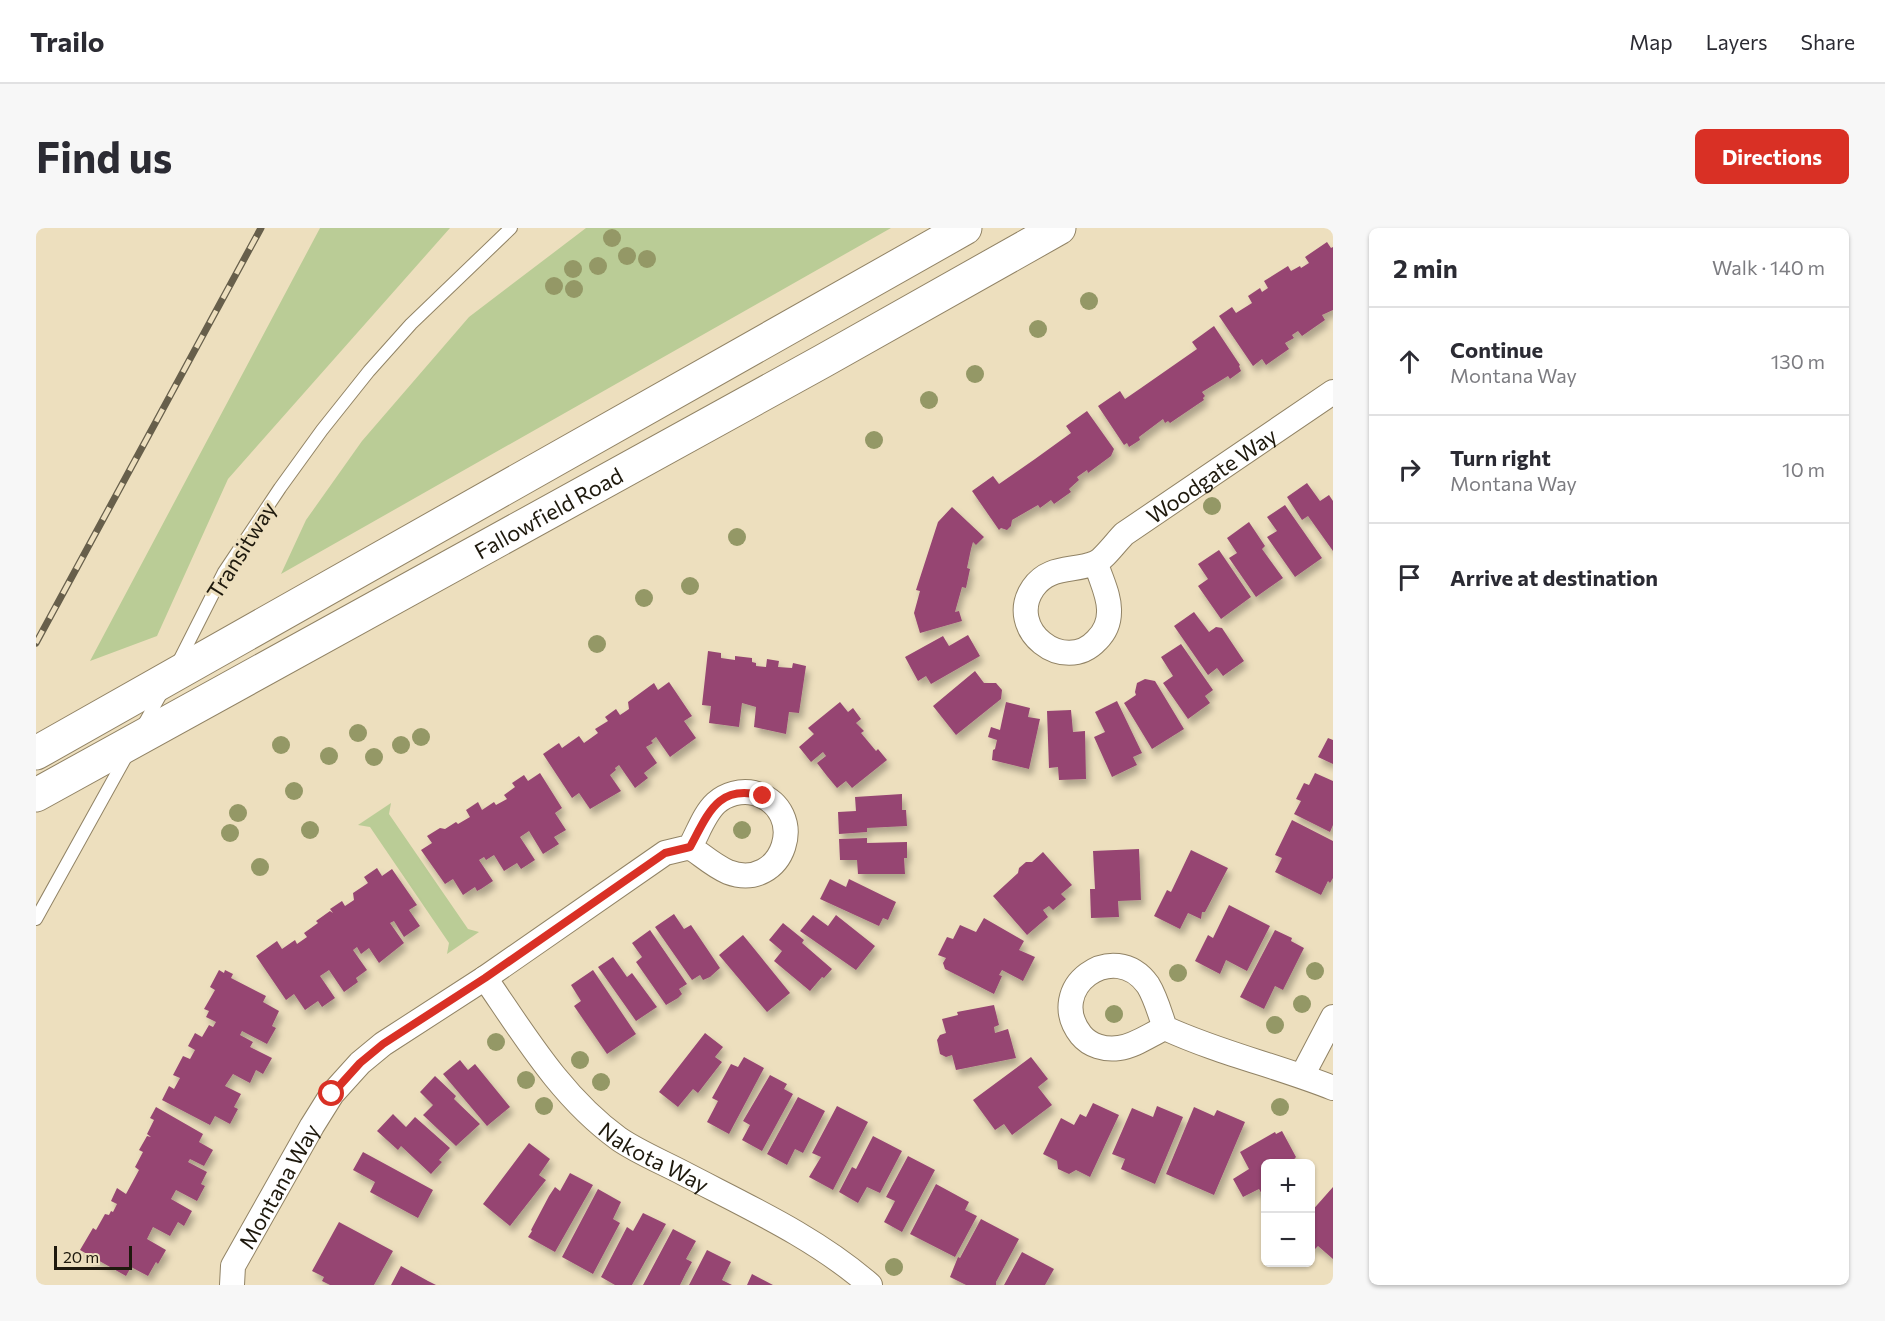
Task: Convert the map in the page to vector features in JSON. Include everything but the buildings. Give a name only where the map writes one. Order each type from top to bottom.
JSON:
[{"type":"main road","name":"Fallowfield Road","points":[[36,753],[965,228]]},
{"type":"main road","name":"Fallowfield Road","points":[[36,795],[813,367],[1059,228]]},
{"type":"street","name":"Woodgate Way","points":[[1096,563],[1124,534],[1333,392]]},
{"type":"street","name":"Montana Way","points":[[232,1285],[232,1266],[312,1126],[332,1094],[360,1063],[383,1044],[485,978],[665,853],[690,847]]},
{"type":"street","name":"Nakota Way","points":[[485,978],[551,1073],[585,1112],[621,1140],[811,1240],[870,1285]]},
{"type":"street","points":[[1302,1076],[1333,1017]]},
{"type":"street","points":[[1165,1028],[1197,1043],[1333,1088]]},
{"type":"lane","name":"Transitway","points":[[36,919],[170,679],[224,572],[280,488],[369,371],[411,324],[511,228]]},
{"type":"green space","points":[[320,228],[450,228],[228,479],[157,636],[90,661]]},
{"type":"green space","points":[[586,228],[891,228],[281,574],[306,520],[362,441],[469,317]]},
{"type":"green space","points":[[391,803],[389,814],[468,929],[479,932],[447,954],[449,943],[370,827],[358,825]]},
{"type":"railway","points":[[36,643],[261,228]]},
{"type":"route","points":[[332,1094],[360,1063],[383,1044],[485,978],[665,853],[690,847],[714,805],[724,797],[750,792],[763,796]]}]
